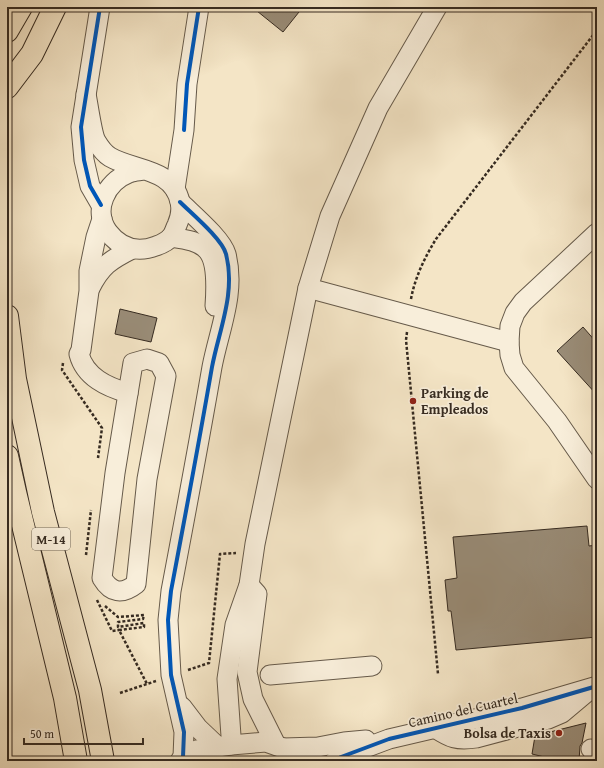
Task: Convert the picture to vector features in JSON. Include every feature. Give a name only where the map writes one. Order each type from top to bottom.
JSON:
[{"type":"highway","points":[[7,31],[21,7]]},
{"type":"highway","points":[[7,87],[32,54],[55,7]]},
{"type":"highway","name":"M-14","points":[[7,316],[15,379],[43,512],[90,690],[103,761]]},
{"type":"highway","name":"M-14","points":[[7,456],[16,500],[65,698],[76,761]]},
{"type":"street","points":[[100,7],[81,127],[84,160],[90,186],[102,212],[107,231],[116,242],[132,249],[146,250],[163,244],[171,237],[181,216],[178,196],[187,84],[199,7]]},
{"type":"street","points":[[284,751],[253,699],[247,672],[253,590],[254,544],[308,288],[330,216],[378,108],[437,7]]},
{"type":"street","points":[[86,94],[95,140],[109,157],[149,171],[166,179],[178,196],[218,239],[226,252],[230,282],[227,308],[216,350],[171,591],[168,620],[171,675],[184,732],[181,759]]},
{"type":"street","points":[[128,393],[103,383],[89,373],[79,354],[82,350],[89,291],[89,271],[105,192],[114,181],[130,172],[149,171],[166,162],[184,130]]},
{"type":"street","points":[[596,476],[557,421],[514,368],[510,356],[509,342],[510,326],[515,313],[523,302],[597,232]]},
{"type":"street","points":[[171,237],[188,239],[199,245],[208,251],[214,264],[217,284],[214,316],[216,350]]},
{"type":"street","points":[[89,291],[96,277],[106,264],[132,249]]},
{"type":"street","points":[[308,288],[509,342]]},
{"type":"street","points":[[147,359],[159,363],[166,376],[147,479],[136,584],[129,590],[118,592],[107,587],[102,578],[114,473],[128,393],[133,363],[147,359]]},
{"type":"street","points":[[557,421],[597,457]]},
{"type":"street","points":[[178,702],[198,728],[224,746],[230,713],[227,678],[235,625],[242,606],[253,590]]},
{"type":"street","points":[[270,675],[372,666]]},
{"type":"street","name":"Camino del Cuartel","points":[[181,759],[197,750],[224,746],[266,742],[284,751],[344,742],[389,738],[522,708],[594,687]]},
{"type":"street","name":"Camino del Cuartel","points":[[336,761],[341,757],[389,738]]},
{"type":"path","points":[[182,672],[209,663],[220,554],[240,553],[254,544]]},
{"type":"path","points":[[96,598],[112,632],[119,630]]},
{"type":"path","points":[[120,693],[162,679]]},
{"type":"building","points":[[252,7],[303,7],[283,32]]},
{"type":"building","points":[[120,309],[157,318],[151,342],[115,334]]},
{"type":"building","points":[[583,327],[597,343],[597,395],[557,351]]},
{"type":"building","points":[[587,526],[589,546],[597,545],[597,637],[456,650],[451,611],[448,611],[445,580],[457,578],[453,537]]},
{"type":"building","points":[[586,723],[580,746],[579,761],[561,761],[532,754],[535,736],[545,739],[546,733]]},
{"type":"cycle path","points":[[100,7],[81,127],[84,160],[90,186],[101,205]]},
{"type":"cycle path","points":[[184,130],[187,84],[199,7]]},
{"type":"cycle path","points":[[180,202],[219,241],[226,254],[229,269],[228,297],[212,367],[171,591],[168,620],[171,675],[184,732],[183,757]]},
{"type":"cycle path","points":[[335,761],[341,757],[389,739],[522,708],[597,686]]},
{"type":"place","name":"Parking de Empleados","points":[[413,401]]},
{"type":"place","name":"Bolsa de Taxis","points":[[559,733]]}]
